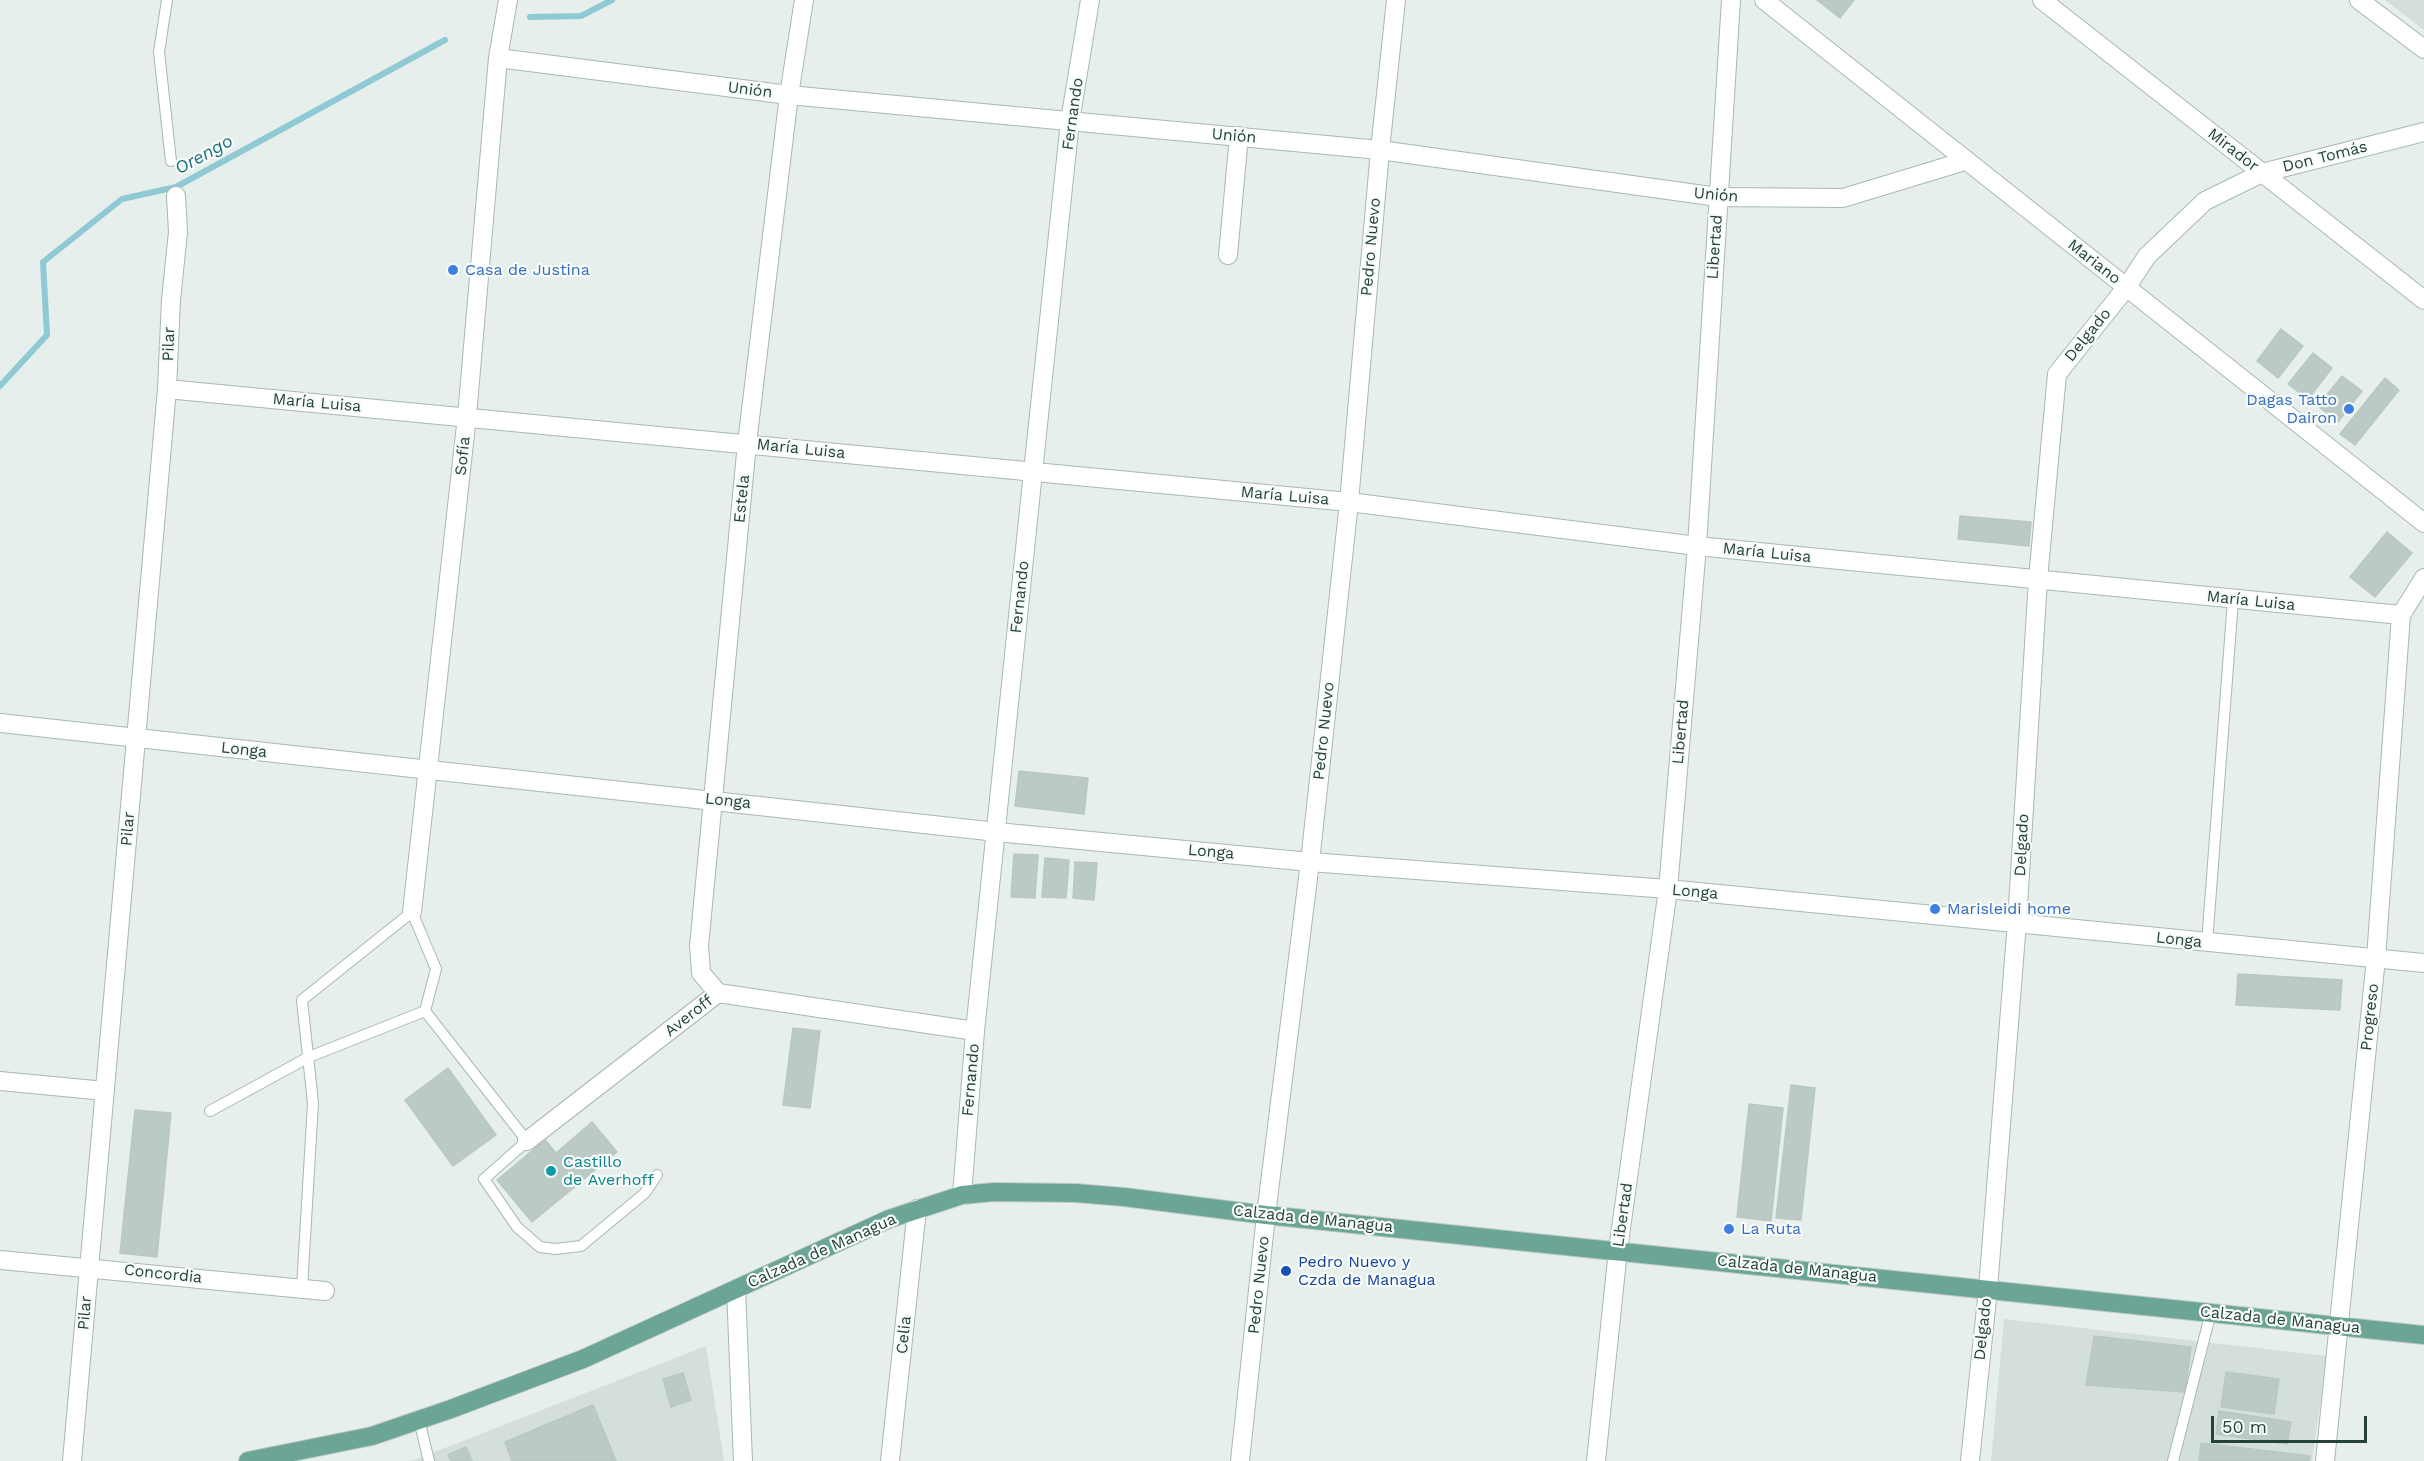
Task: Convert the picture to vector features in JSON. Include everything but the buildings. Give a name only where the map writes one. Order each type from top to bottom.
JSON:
[{"type":"main road","name":"Calzada de Managua","points":[[248,1461],[289,1457],[372,1436],[419,1420],[583,1359],[917,1209],[962,1195],[994,1192],[1076,1193],[1266,1215],[2424,1335]]},
{"type":"street","name":"Sofía","points":[[411,912],[429,770],[467,416],[498,58],[508,0]]},
{"type":"street","name":"Estela","points":[[718,993],[701,973],[699,946],[747,443],[789,95],[804,0]]},
{"type":"street","name":"Fernando","points":[[962,1195],[975,1031],[1070,121],[1090,0]]},
{"type":"street","name":"Pedro Nuevo","points":[[1240,1461],[1266,1215],[1310,862],[1348,502],[1396,0]]},
{"type":"street","name":"Libertad","points":[[1596,1461],[1618,1250],[1668,889],[1697,546],[1731,0]]},
{"type":"street","name":"Mariano","points":[[1764,0],[2424,523]]},
{"type":"street","name":"Mirador","points":[[2042,0],[2424,300]]},
{"type":"street","points":[[2360,0],[2424,49]]},
{"type":"street","name":"Unión","points":[[498,58],[789,95],[1380,150],[1718,196],[1844,198],[1965,161]]},
{"type":"street","name":"Don Tomás","points":[[2126,288],[2147,256],[2205,201],[2262,173],[2424,132]]},
{"type":"street","points":[[1228,255],[1239,136]]},
{"type":"street","name":"Pilar","points":[[72,1461],[167,389],[171,300],[178,232],[176,196]]},
{"type":"street","name":"Delgado","points":[[1970,1461],[1988,1289],[2017,922],[2038,579],[2057,374],[2126,288]]},
{"type":"street","name":"María Luisa","points":[[167,389],[1348,502],[1697,546],[2401,615]]},
{"type":"street","name":"Progreso","points":[[2325,1461],[2376,958],[2401,615],[2424,578]]},
{"type":"street","name":"Longa","points":[[0,723],[997,832],[1310,862],[1668,889],[2424,963]]},
{"type":"street","name":"Averoff","points":[[527,1141],[718,993],[975,1031]]},
{"type":"street","points":[[0,1082],[105,1091]]},
{"type":"street","name":"Celia","points":[[890,1461],[917,1209]]},
{"type":"street","name":"Concordia","points":[[0,1260],[325,1291]]},
{"type":"street","points":[[736,1289],[743,1461]]},
{"type":"lane","points":[[167,0],[159,52],[171,162]]},
{"type":"lane","points":[[2207,943],[2233,600]]},
{"type":"lane","points":[[302,1288],[313,1103],[302,1000],[411,912],[436,969],[425,1011]]},
{"type":"lane","points":[[210,1111],[309,1057],[425,1011]]},
{"type":"lane","points":[[425,1011],[527,1141]]},
{"type":"lane","name":"Averoff","points":[[527,1141],[484,1179],[517,1227],[540,1247],[555,1249],[581,1246],[645,1193],[657,1175]]},
{"type":"lane","points":[[2173,1461],[2211,1312]]},
{"type":"lane","points":[[419,1420],[429,1461]]},
{"type":"shaded area","points":[[2385,0],[2424,0],[2424,30]]},
{"type":"shaded area","points":[[2004,1319],[2327,1356],[2312,1461],[1991,1461]]},
{"type":"shaded area","points":[[706,1346],[724,1461],[409,1461],[414,1460]]},
{"type":"waterway","name":"Orengo","points":[[530,17],[581,16],[612,0]]},
{"type":"waterway","name":"Orengo","points":[[0,386],[47,335],[43,262],[122,199],[176,187],[445,40]]},
{"type":"place","name":"Casa de Justina","points":[[453,270]]},
{"type":"place","name":"Dagas Tatto Dairon","points":[[2349,409]]},
{"type":"place","name":"Marisleidi home","points":[[1935,909]]},
{"type":"place","name":"Castillo de Averhoff","points":[[551,1171]]},
{"type":"place","name":"La Ruta","points":[[1729,1229]]},
{"type":"place","name":"Pedro Nuevo y Czda de Managua","points":[[1286,1271]]}]
